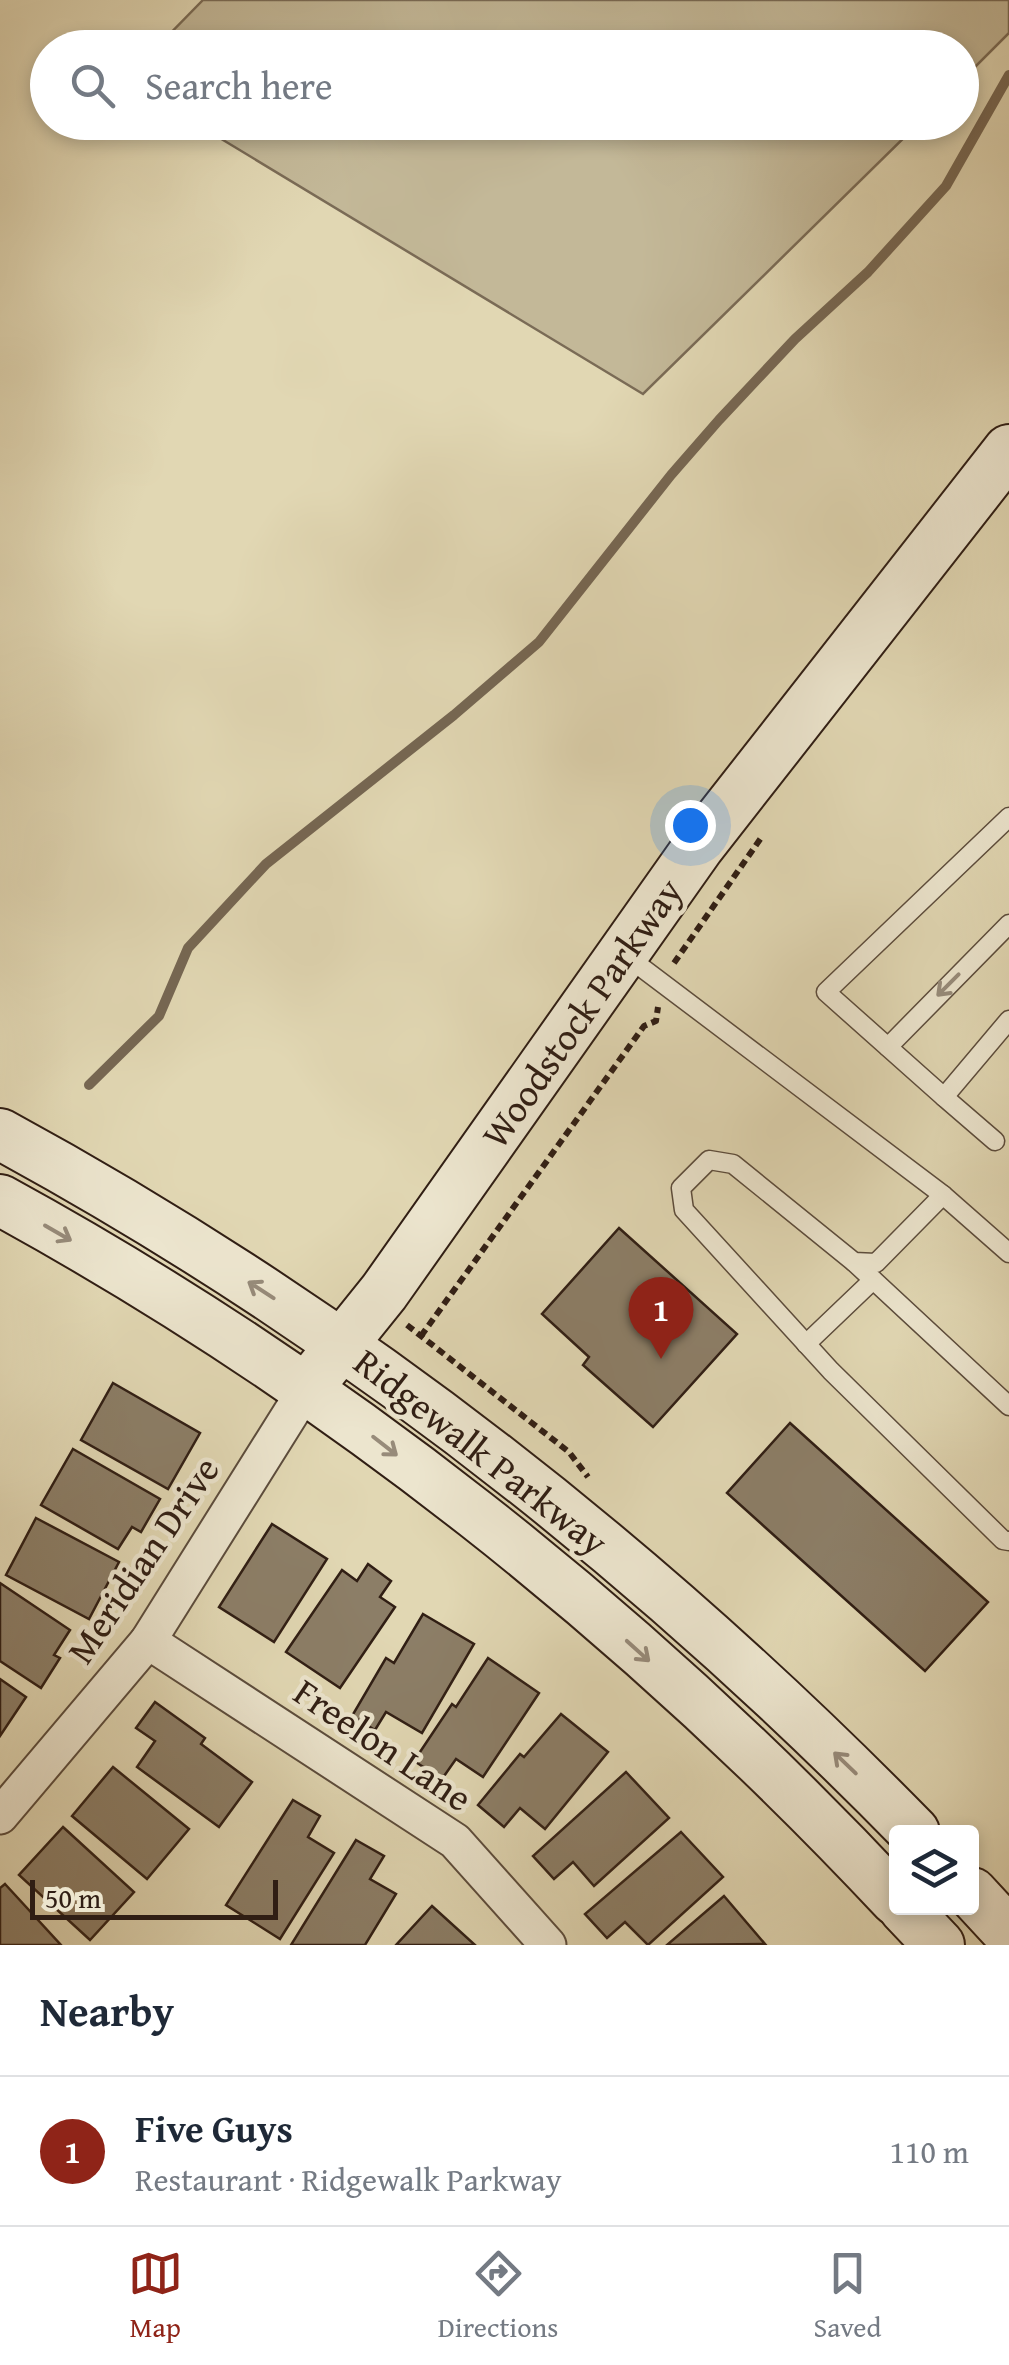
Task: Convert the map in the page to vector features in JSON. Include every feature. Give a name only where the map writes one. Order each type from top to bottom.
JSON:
[{"type":"main road","name":"Woodstock Parkway","points":[[306,1389],[384,1292],[700,846],[1009,450]]},
{"type":"main road","name":"Ridgewalk Parkway","points":[[0,1134],[182,1240],[342,1345],[528,1483],[613,1552],[790,1711],[907,1825]]},
{"type":"main road","name":"Ridgewalk Parkway","points":[[0,1200],[306,1389],[487,1524],[606,1622],[713,1719],[889,1893]]},
{"type":"main road","points":[[979,1901],[1009,1933]]},
{"type":"main road","points":[[911,1915],[939,1945]]},
{"type":"street","name":"Meridian Drive","points":[[0,1816],[148,1641],[306,1389]]},
{"type":"street","name":"Freelon Lane","points":[[148,1641],[455,1841],[548,1945]]},
{"type":"lane","points":[[995,1141],[826,992],[1009,817]]},
{"type":"lane","points":[[888,1047],[1009,924]]},
{"type":"lane","points":[[625,955],[944,1195],[1009,1252]]},
{"type":"lane","points":[[944,1097],[1009,1020]]},
{"type":"lane","points":[[1009,1406],[854,1262],[733,1164],[708,1160],[680,1188],[684,1210],[806,1344],[1003,1540],[1009,1541]]},
{"type":"lane","points":[[854,1262],[876,1264],[944,1195]]},
{"type":"lane","points":[[806,1344],[872,1280]]},
{"type":"path","points":[[421,1336],[614,1066],[644,1026],[656,1021],[677,954],[769,828]]},
{"type":"shaded area","points":[[203,0],[1009,0],[1009,33],[979,63],[979,30],[174,30]]},
{"type":"shaded area","points":[[223,140],[902,140],[643,394]]},
{"type":"building","points":[[619,1228],[737,1334],[653,1427],[583,1365],[589,1357],[542,1314]]},
{"type":"building","points":[[113,1383],[200,1433],[168,1489],[81,1440]]},
{"type":"building","points":[[790,1423],[988,1602],[925,1671],[727,1493]]},
{"type":"building","points":[[73,1449],[160,1499],[141,1532],[132,1527],[118,1549],[41,1505]]},
{"type":"building","points":[[36,1518],[119,1562],[89,1619],[6,1575]]},
{"type":"building","points":[[272,1524],[327,1559],[274,1642],[219,1607]]},
{"type":"building","points":[[368,1564],[391,1581],[380,1597],[395,1607],[340,1688],[286,1652],[342,1570],[357,1581]]},
{"type":"building","points":[[0,1583],[70,1630],[54,1655],[60,1658],[41,1688],[0,1661]]},
{"type":"building","points":[[423,1614],[474,1644],[422,1733],[386,1712],[375,1730],[352,1716],[386,1658],[394,1663]]},
{"type":"building","points":[[488,1658],[539,1693],[483,1777],[456,1759],[442,1779],[414,1761]]},
{"type":"building","points":[[0,1679],[26,1697],[0,1736]]},
{"type":"building","points":[[155,1702],[205,1738],[201,1744],[252,1782],[219,1827],[137,1767],[155,1741],[136,1728]]},
{"type":"building","points":[[561,1714],[608,1752],[545,1829],[520,1808],[504,1827],[478,1805],[520,1754],[524,1757]]},
{"type":"building","points":[[113,1767],[189,1829],[147,1879],[72,1816]]},
{"type":"building","points":[[626,1772],[669,1818],[594,1886],[573,1862],[554,1879],[533,1856]]},
{"type":"building","points":[[293,1800],[320,1816],[308,1837],[334,1853],[280,1939],[226,1905]]},
{"type":"building","points":[[63,1827],[134,1892],[90,1940],[19,1875]]},
{"type":"building","points":[[681,1832],[723,1877],[648,1945],[625,1922],[607,1938],[585,1914]]},
{"type":"building","points":[[356,1840],[384,1856],[370,1879],[396,1894],[365,1945],[291,1945]]},
{"type":"building","points":[[5,1884],[61,1945],[0,1945],[0,1888]]},
{"type":"building","points":[[724,1896],[765,1944],[667,1945]]},
{"type":"building","points":[[432,1906],[475,1945],[396,1945]]},
{"type":"waterway","points":[[979,128],[1009,75]]},
{"type":"waterway","points":[[89,1085],[159,1016],[188,948],[266,864],[454,715],[539,642],[719,420],[795,339],[868,272],[946,186],[972,140]]},
{"type":"place","name":"Five Guys","points":[[661,1359]]}]
